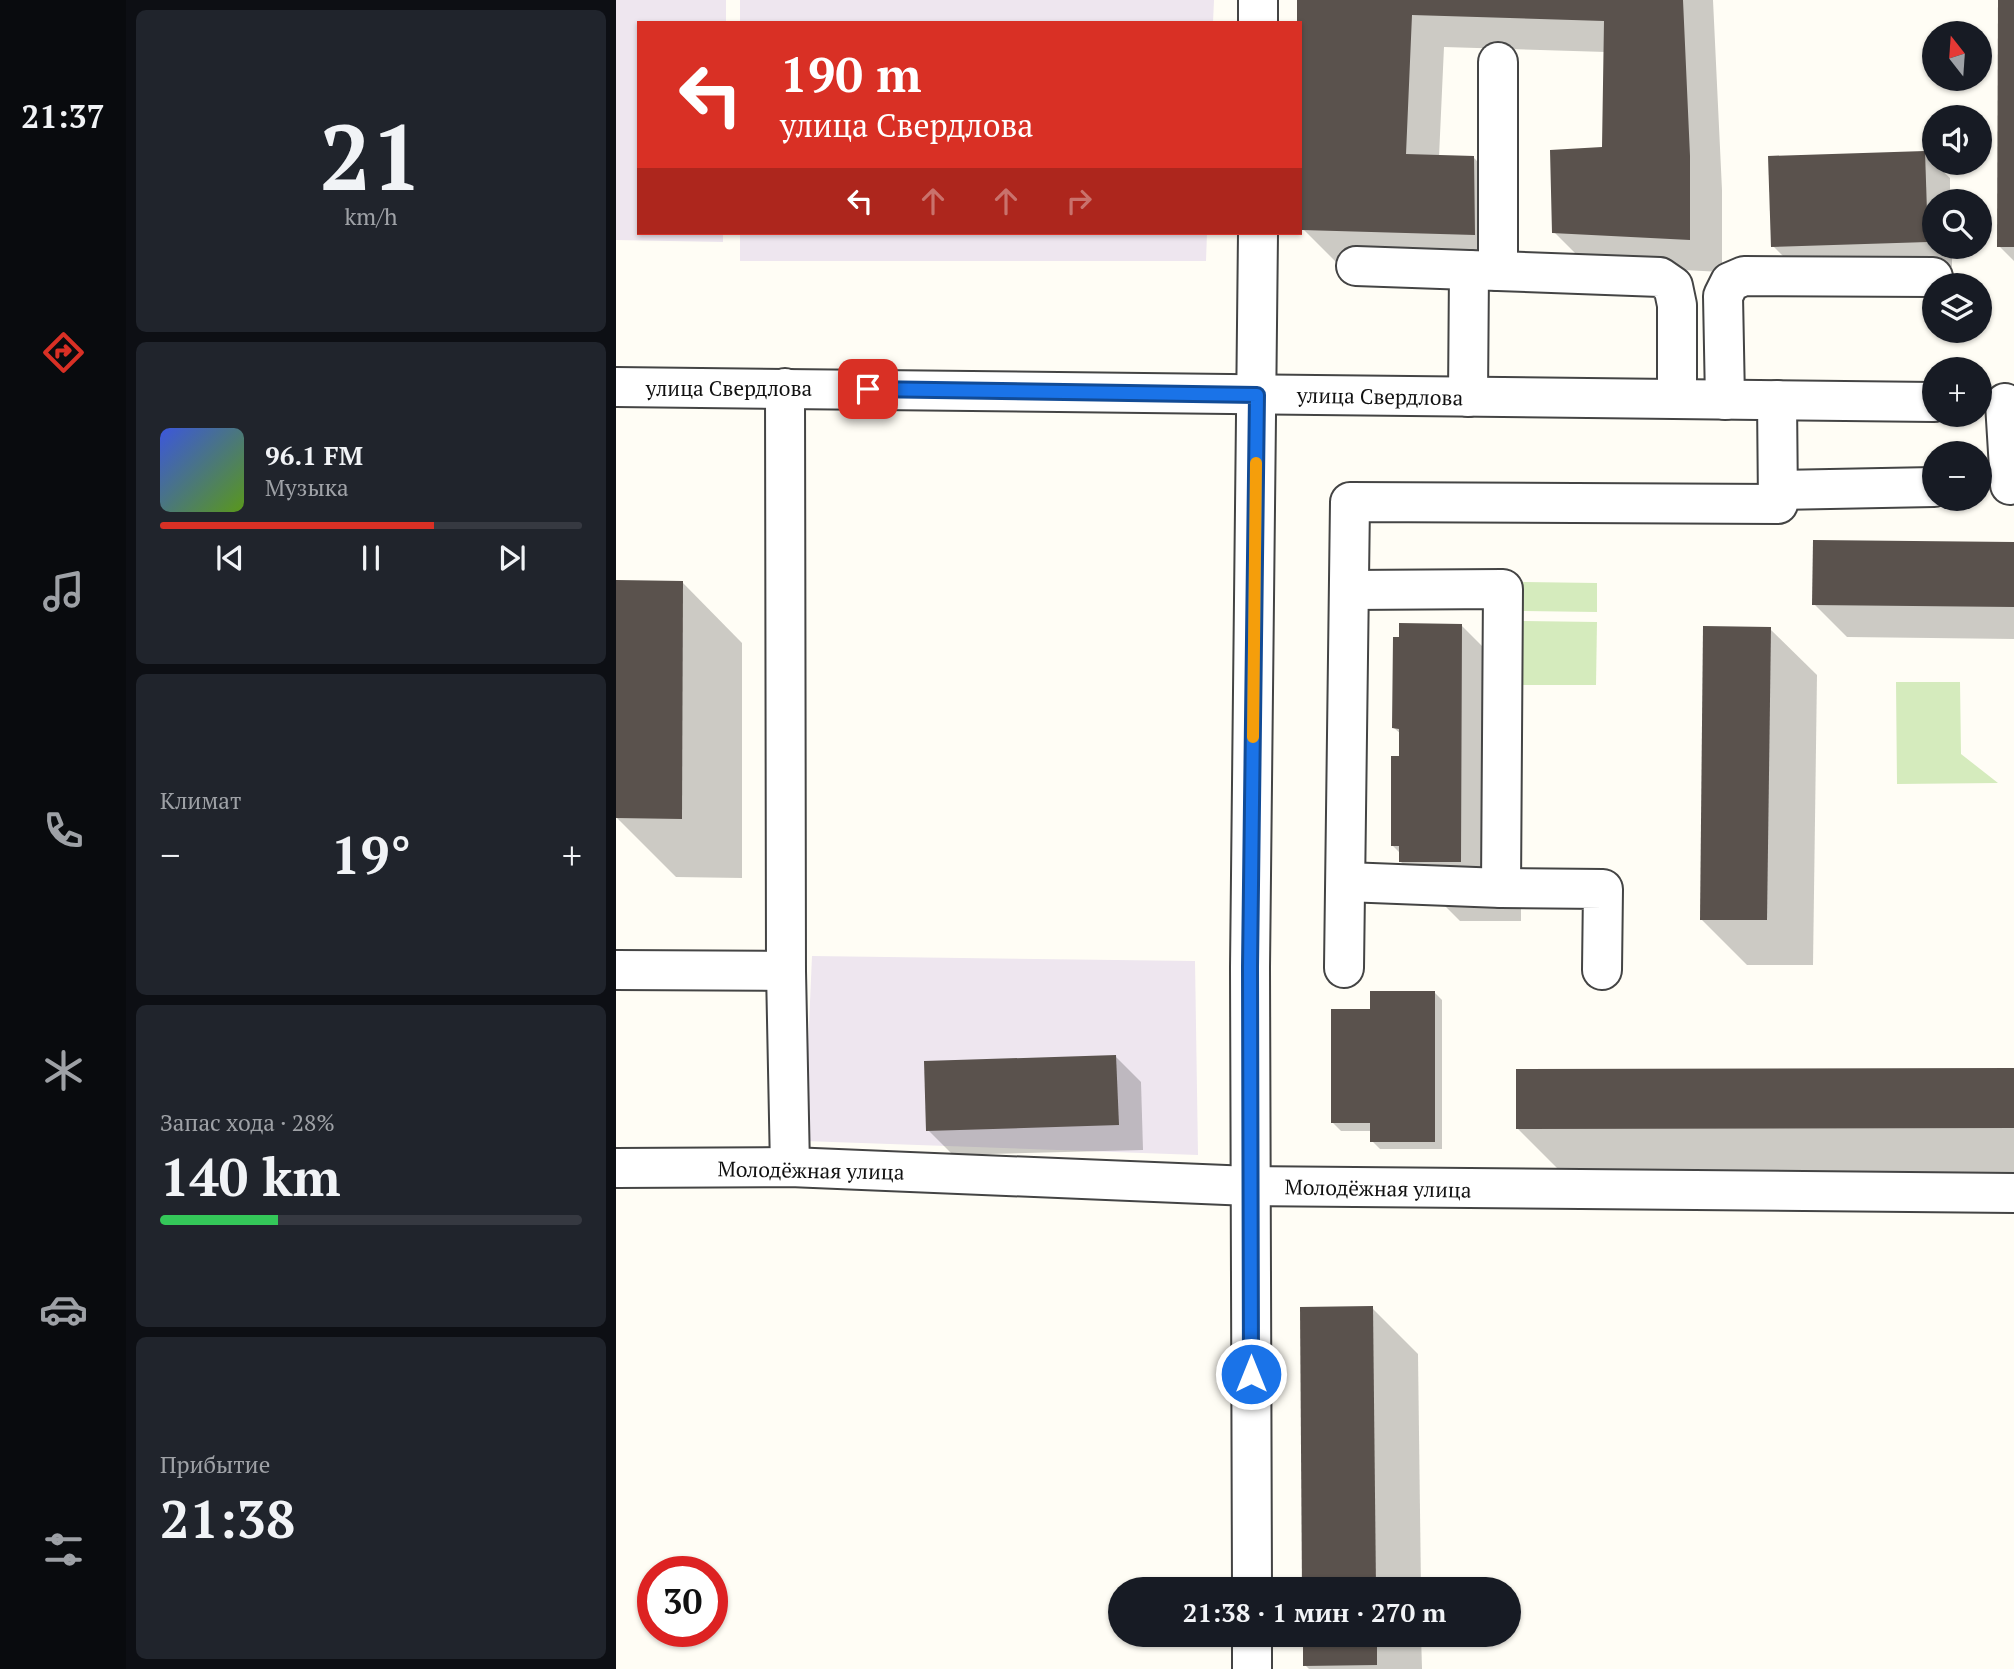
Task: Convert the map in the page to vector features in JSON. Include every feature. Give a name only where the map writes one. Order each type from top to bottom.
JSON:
[{"type":"street","points":[[1258,0],[1258,21]]},
{"type":"street","points":[[1468,397],[1483,270],[1497,62]]},
{"type":"street","points":[[1252,1577],[1250,967],[1258,235]]},
{"type":"street","points":[[1356,266],[1660,277],[1673,286],[1677,305],[1677,399]]},
{"type":"street","points":[[1725,400],[1724,296],[1730,282],[1744,276],[1922,277]]},
{"type":"street","name":"улица Свердлова","points":[[616,387],[1922,402]]},
{"type":"street","points":[[785,388],[786,971],[790,1167]]},
{"type":"street","points":[[1344,968],[1350,502],[1778,503],[1777,400]]},
{"type":"street","points":[[2000,403],[2001,485]]},
{"type":"street","points":[[1778,490],[1922,487]]},
{"type":"street","points":[[1349,590],[1503,589],[1501,888]]},
{"type":"street","points":[[1346,882],[1603,890],[1602,970]]},
{"type":"street","points":[[616,970],[786,971]]},
{"type":"street","name":"Молодёжная улица","points":[[616,1168],[790,1167],[1250,1186],[2014,1193]]},
{"type":"street","points":[[1252,1647],[1252,1669]]},
{"type":"shaded area","points":[[616,0],[726,0],[726,21],[637,21],[637,235],[723,235],[723,242],[616,240]]},
{"type":"shaded area","points":[[740,0],[1214,0],[1213,21],[740,21]]},
{"type":"shaded area","points":[[740,235],[1207,235],[1206,261],[740,261]]},
{"type":"shaded area","points":[[812,956],[1195,961],[1198,1155],[804,1141]]},
{"type":"green space","points":[[1523,582],[1597,583],[1597,612],[1523,611]]},
{"type":"green space","points":[[1523,621],[1597,622],[1596,685],[1522,685]]},
{"type":"green space","points":[[1896,682],[1960,682],[1961,754],[1998,783],[1897,784]]},
{"type":"building","points":[[1297,0],[1683,0],[1690,156],[1690,240],[1552,233],[1550,150],[1602,147],[1604,21],[1412,15],[1406,154],[1474,156],[1475,235],[1302,230],[1302,21],[1297,21]]},
{"type":"building","points":[[1998,0],[2014,0],[2014,247],[1997,247]]},
{"type":"building","points":[[1922,151],[1922,175],[1926,175],[1926,189],[1922,189],[1922,242],[1771,247],[1768,156]]},
{"type":"building","points":[[1813,540],[2014,542],[2014,607],[1812,605]]},
{"type":"building","points":[[616,580],[683,581],[682,819],[616,818]]},
{"type":"building","points":[[1399,623],[1462,624],[1461,862],[1399,862],[1399,846],[1391,846],[1391,756],[1399,756],[1399,729],[1392,728],[1393,637],[1399,637]]},
{"type":"building","points":[[1703,626],[1771,627],[1767,920],[1700,920]]},
{"type":"building","points":[[1370,991],[1435,991],[1435,1142],[1370,1142],[1370,1123],[1331,1123],[1331,1009],[1370,1009]]},
{"type":"building","points":[[1116,1055],[1119,1125],[926,1131],[924,1061]]},
{"type":"building","points":[[2014,1068],[2014,1128],[1516,1129],[1516,1069]]},
{"type":"building","points":[[1373,1306],[1376,1577],[1302,1577],[1300,1307]]},
{"type":"building","points":[[1303,1647],[1377,1647],[1377,1665],[1303,1666]]},
{"type":"slow traffic","points":[[1253,737],[1256,463]]},
{"type":"route","points":[[868,389],[1257,395],[1250,967],[1251,1374]]}]
